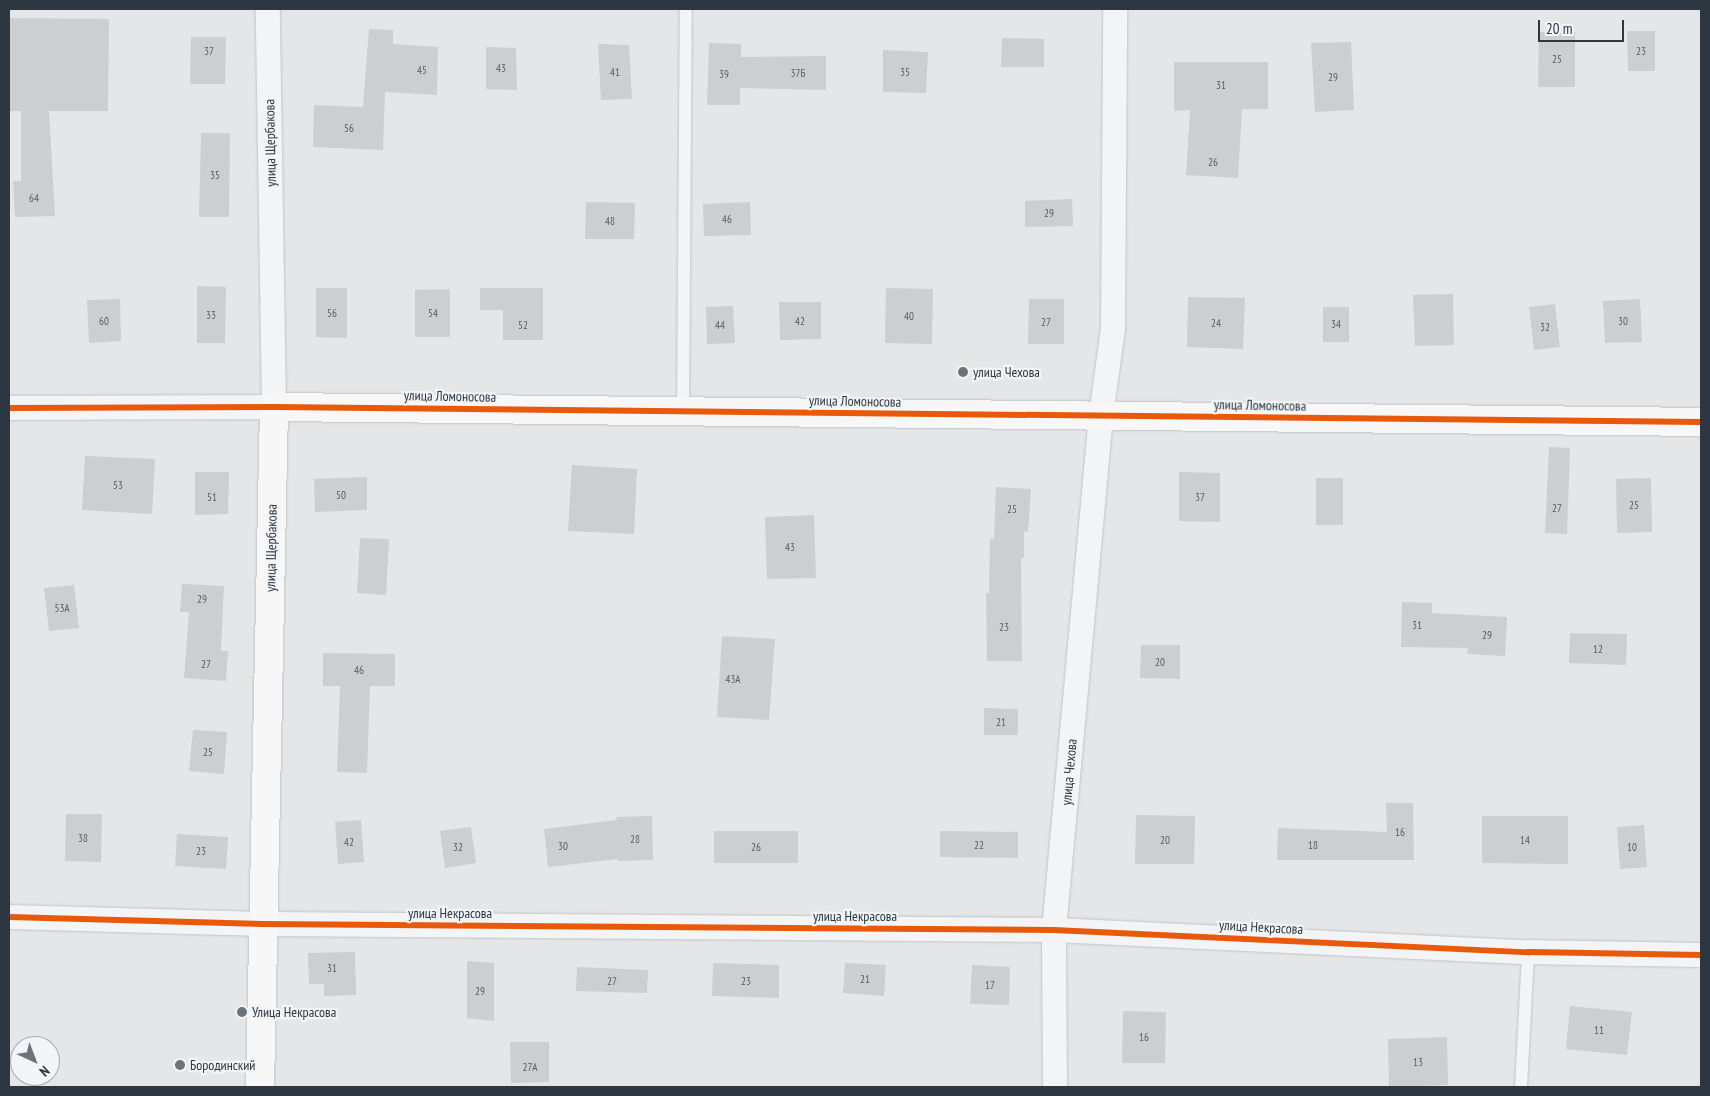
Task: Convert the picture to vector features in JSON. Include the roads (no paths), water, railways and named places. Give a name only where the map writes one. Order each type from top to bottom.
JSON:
[{"type":"street","name":"улица Щербакова","points":[[260,1087],[274,407],[268,9]]},
{"type":"street","name":"улица Чехова","points":[[1054,1087],[1054,930],[1101,416],[1113,328],[1115,9]]},
{"type":"street","name":"улица Ломоносова","points":[[9,408],[274,407],[1701,422]]},
{"type":"street","name":"улица Некрасова","points":[[9,917],[263,924],[1054,930],[1528,952],[1701,955]]},
{"type":"lane","points":[[683,411],[686,9]]},
{"type":"lane","points":[[1520,1087],[1528,952]]},
{"type":"place","name":"улица Чехова","points":[[963,372]]},
{"type":"place","name":"Улица Некрасова","points":[[242,1012]]},
{"type":"place","name":"Бородинский","points":[[180,1065]]}]
